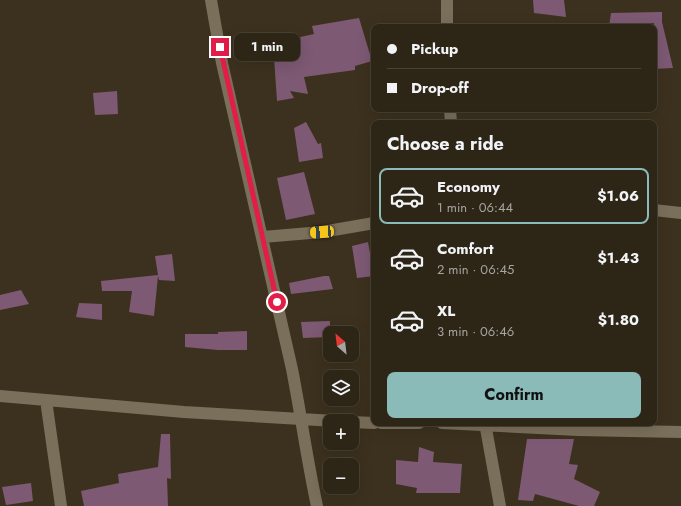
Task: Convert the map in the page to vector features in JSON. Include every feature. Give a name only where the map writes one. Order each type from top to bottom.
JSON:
[{"type":"street","points":[[211,0],[222,63],[263,237],[302,420],[307,460],[317,506]]},
{"type":"street","points":[[447,0],[447,24]]},
{"type":"street","points":[[657,210],[681,213]]},
{"type":"street","points":[[263,237],[322,232],[371,224]]},
{"type":"street","points":[[0,396],[184,412],[323,421]]},
{"type":"street","points":[[46,400],[61,506]]},
{"type":"street","points":[[359,422],[371,423]]},
{"type":"street","points":[[485,426],[500,506]]},
{"type":"street","points":[[534,426],[681,432]]},
{"type":"building","points":[[533,0],[564,0],[566,17],[534,13]]},
{"type":"building","points":[[662,12],[662,22],[673,68],[657,69],[657,24],[609,24],[611,13]]},
{"type":"building","points":[[359,18],[371,61],[355,66],[355,70],[304,77],[308,94],[290,91],[294,98],[277,101],[273,43],[314,34],[312,26]]},
{"type":"building","points":[[117,91],[118,114],[95,115],[93,93]]},
{"type":"building","points":[[306,122],[318,144],[321,143],[323,158],[299,162],[294,128]]},
{"type":"building","points":[[304,172],[315,214],[286,220],[277,178]]},
{"type":"building","points":[[368,242],[371,259],[371,276],[357,278],[352,246]]},
{"type":"building","points":[[172,254],[175,281],[159,280],[158,276],[154,316],[129,312],[132,291],[102,291],[101,281],[158,275],[155,256]]},
{"type":"building","points":[[329,276],[333,289],[291,294],[289,283]]},
{"type":"building","points":[[21,290],[29,304],[0,310],[0,295]]},
{"type":"building","points":[[79,303],[102,304],[102,320],[76,317]]},
{"type":"building","points":[[330,321],[330,326],[323,326],[323,337],[303,338],[301,322]]},
{"type":"building","points":[[247,331],[247,350],[218,350],[185,347],[185,334],[218,334],[218,332]]},
{"type":"building","points":[[161,434],[170,434],[171,479],[167,478],[168,506],[84,506],[81,491],[119,483],[118,474],[158,467]]},
{"type":"building","points":[[527,439],[574,439],[569,464],[578,465],[574,479],[600,492],[594,506],[579,506],[535,494],[533,501],[518,500]]},
{"type":"building","points":[[419,447],[434,452],[433,462],[462,464],[460,493],[416,493],[417,488],[396,484],[396,460],[418,462]]},
{"type":"building","points":[[31,483],[33,501],[6,505],[2,487]]},
{"type":"route","points":[[220,47],[222,63],[277,302]]}]
